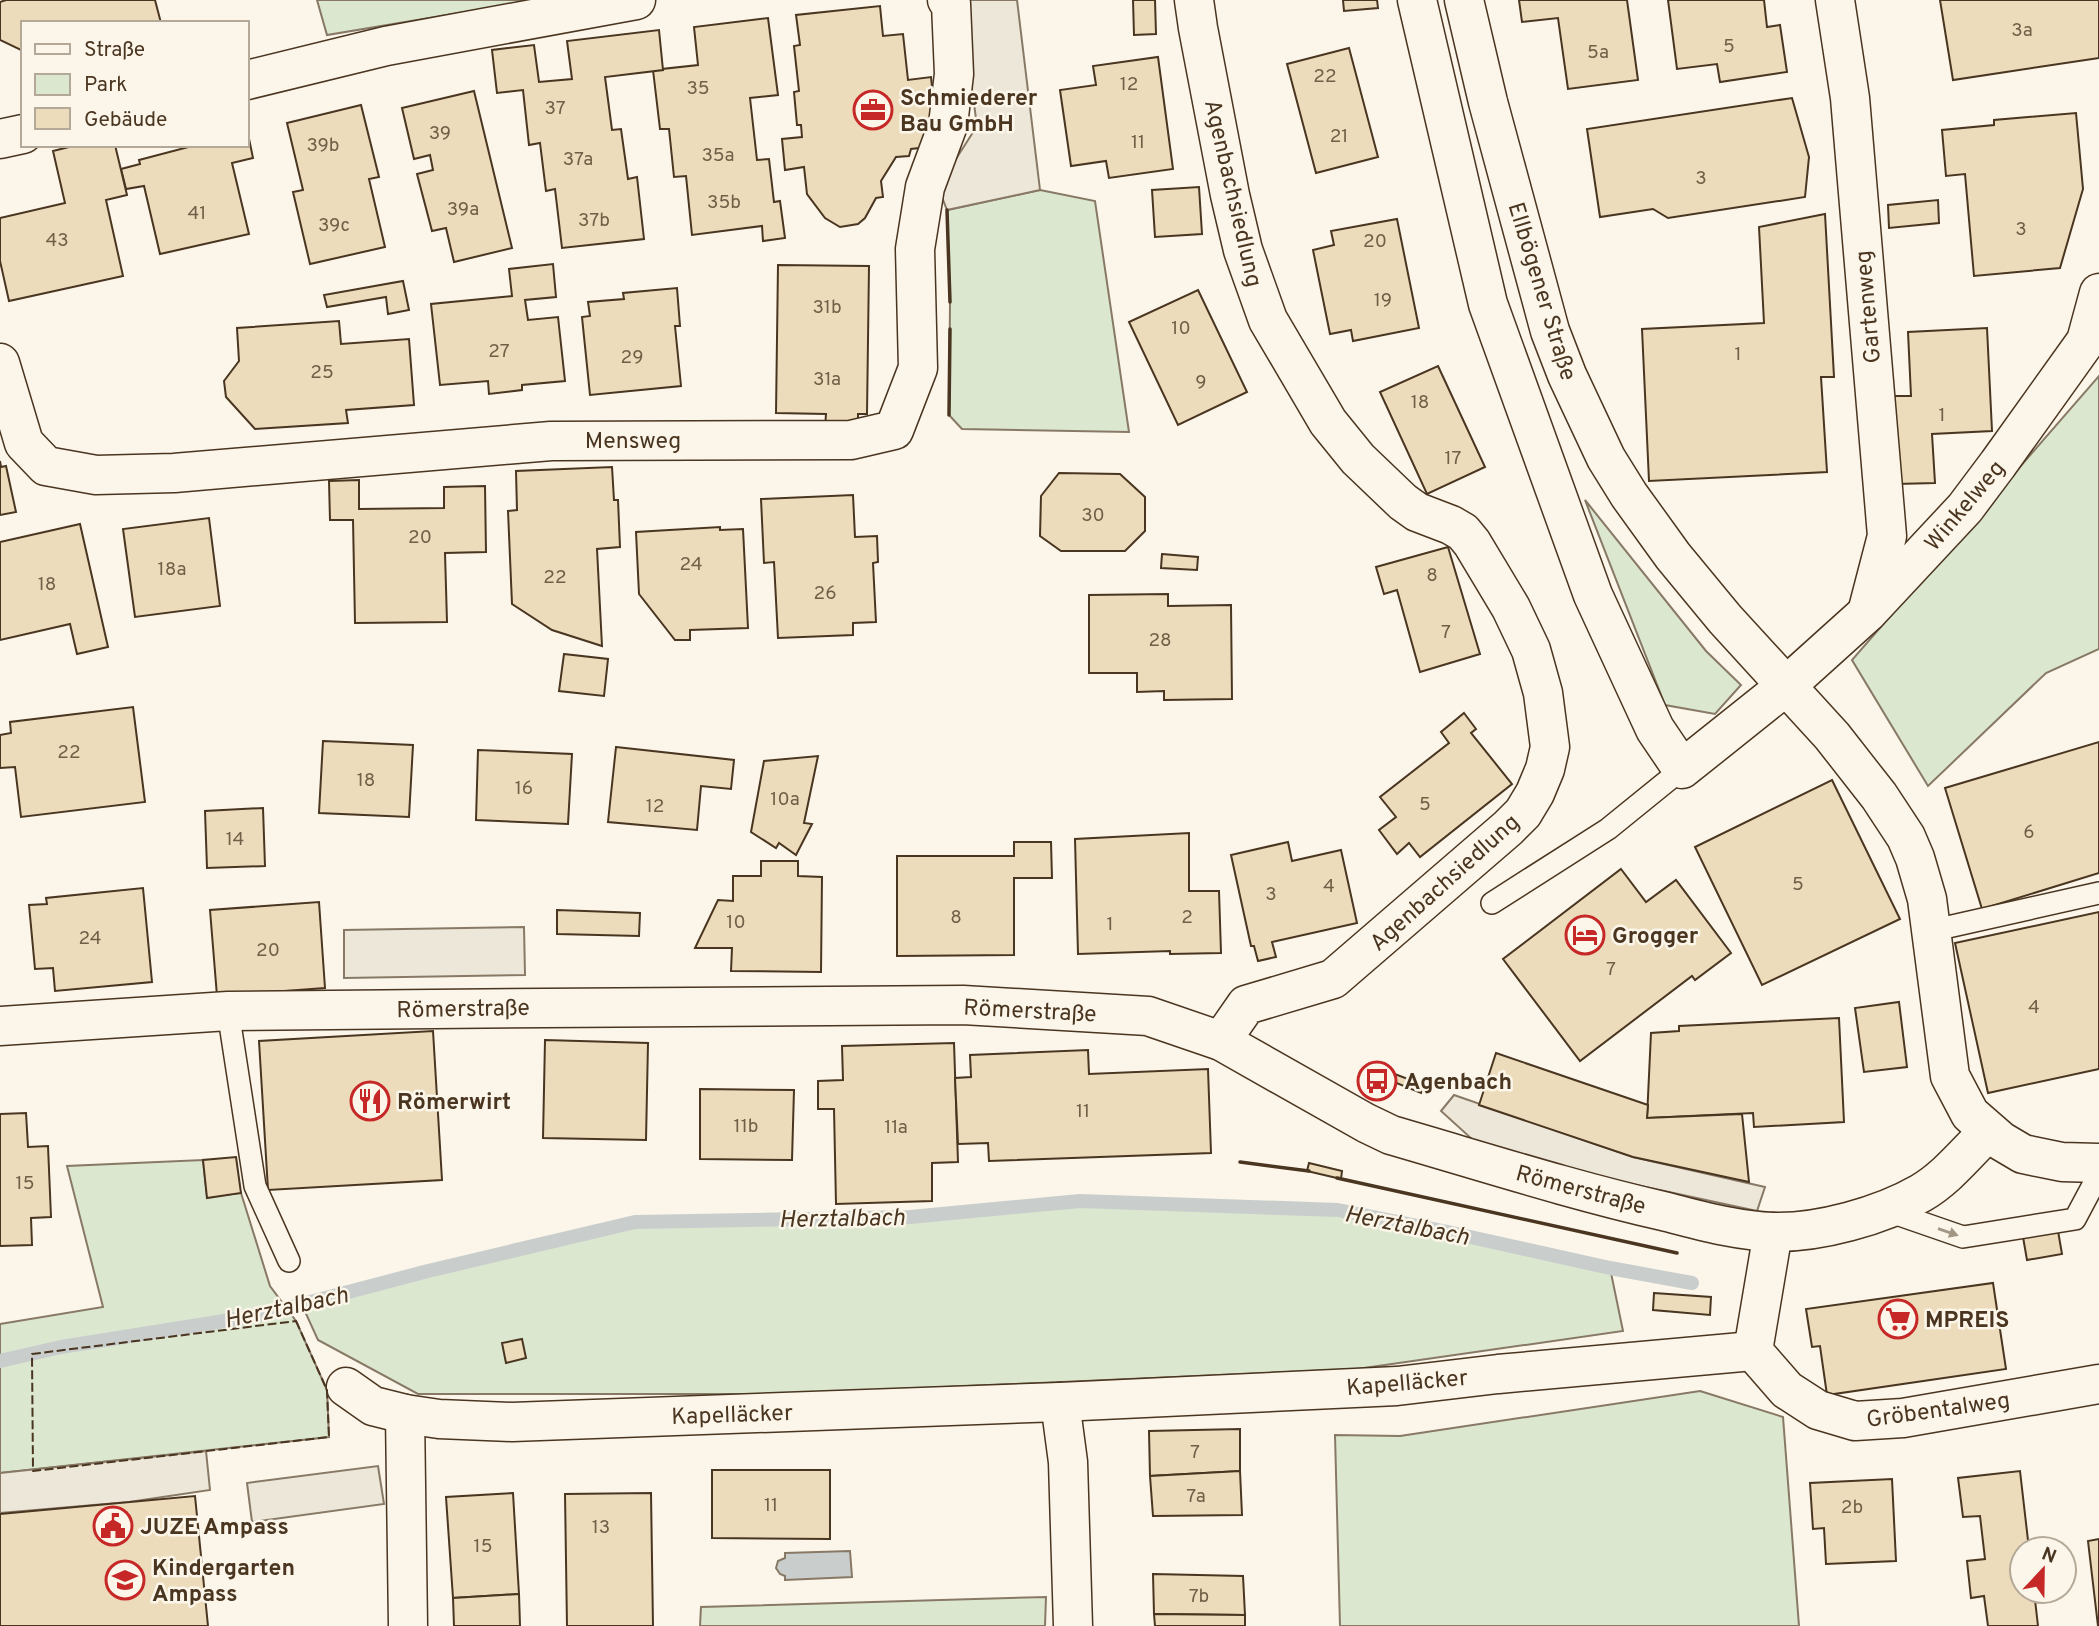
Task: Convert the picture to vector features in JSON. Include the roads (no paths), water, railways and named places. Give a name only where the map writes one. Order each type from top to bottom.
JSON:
[{"type":"street","points":[[248,80],[386,46],[636,0]]},
{"type":"street","name":"Mensweg","points":[[0,363],[24,443],[46,466],[96,475],[174,473],[551,440],[851,440],[894,430],[918,368],[915,249],[925,187],[948,125],[954,74],[951,4],[947,0]]},
{"type":"street","name":"Agenbachsiedlung","points":[[1194,0],[1235,217],[1243,250],[1268,320],[1328,422],[1358,459],[1403,502],[1417,512],[1463,532],[1472,543],[1511,608],[1531,650],[1543,693],[1550,747],[1535,793],[1523,813],[1508,828],[1333,979],[1246,1005],[1222,1041]]},
{"type":"street","points":[[1417,0],[1488,304],[1593,595],[1655,729],[1682,769],[1786,686],[1832,736],[1879,796],[1906,837],[1927,899],[1950,1076],[1970,1114],[1988,1132],[2012,1148],[2035,1157],[2062,1163],[2099,1163]]},
{"type":"street","name":"Ellbögener Straße","points":[[1464,0],[1488,102],[1550,331],[1586,418],[1606,458],[1650,526],[1725,619],[1786,686]]},
{"type":"street","name":"Gartenweg","points":[[1835,0],[1850,98],[1887,536],[1867,613]]},
{"type":"street","points":[[0,139],[21,134]]},
{"type":"street","name":"Winkelweg","points":[[1786,686],[1867,613],[1965,508],[2092,336],[2099,293]]},
{"type":"street","name":"Römerstraße","points":[[0,1026],[228,1011],[963,1005],[1148,1016],[1222,1041],[1391,1135],[1633,1205],[1732,1227],[1773,1232],[1816,1229],[1883,1209],[1922,1192],[1988,1132]]},
{"type":"street","points":[[1753,1351],[1773,1232]]},
{"type":"street","name":"Gröbentalweg","points":[[1753,1351],[1787,1390],[1818,1410],[1855,1421],[1903,1418],[2099,1384]]},
{"type":"street","name":"Kapelläcker","points":[[346,1387],[373,1406],[405,1414],[439,1419],[512,1422],[1060,1402],[1397,1386],[1753,1351]]},
{"type":"street","points":[[1060,1402],[1068,1462],[1073,1626]]},
{"type":"street","points":[[405,1414],[408,1626]]},
{"type":"lane","points":[[1492,903],[1608,829],[1682,769]]},
{"type":"lane","points":[[1930,931],[2099,893]]},
{"type":"lane","points":[[228,1011],[255,1186],[289,1261]]},
{"type":"lane","points":[[1883,1209],[1963,1237],[2075,1219],[2099,1174]]},
{"type":"waterway","name":"Herztalbach","points":[[0,1361],[61,1347],[261,1315],[428,1271],[635,1222],[910,1217],[1080,1201],[1338,1210],[1692,1283]]},
{"type":"place","name":"Schmiederer Bau GmbH","points":[[873,110]]},
{"type":"place","name":"Grogger","points":[[1585,935]]},
{"type":"place","name":"Agenbach","points":[[1377,1081]]},
{"type":"place","name":"Römerwirt","points":[[370,1101]]},
{"type":"place","name":"MPREIS","points":[[1898,1319]]},
{"type":"place","name":"JUZE Ampass","points":[[113,1526]]},
{"type":"place","name":"Kindergarten Ampass","points":[[125,1580]]}]
